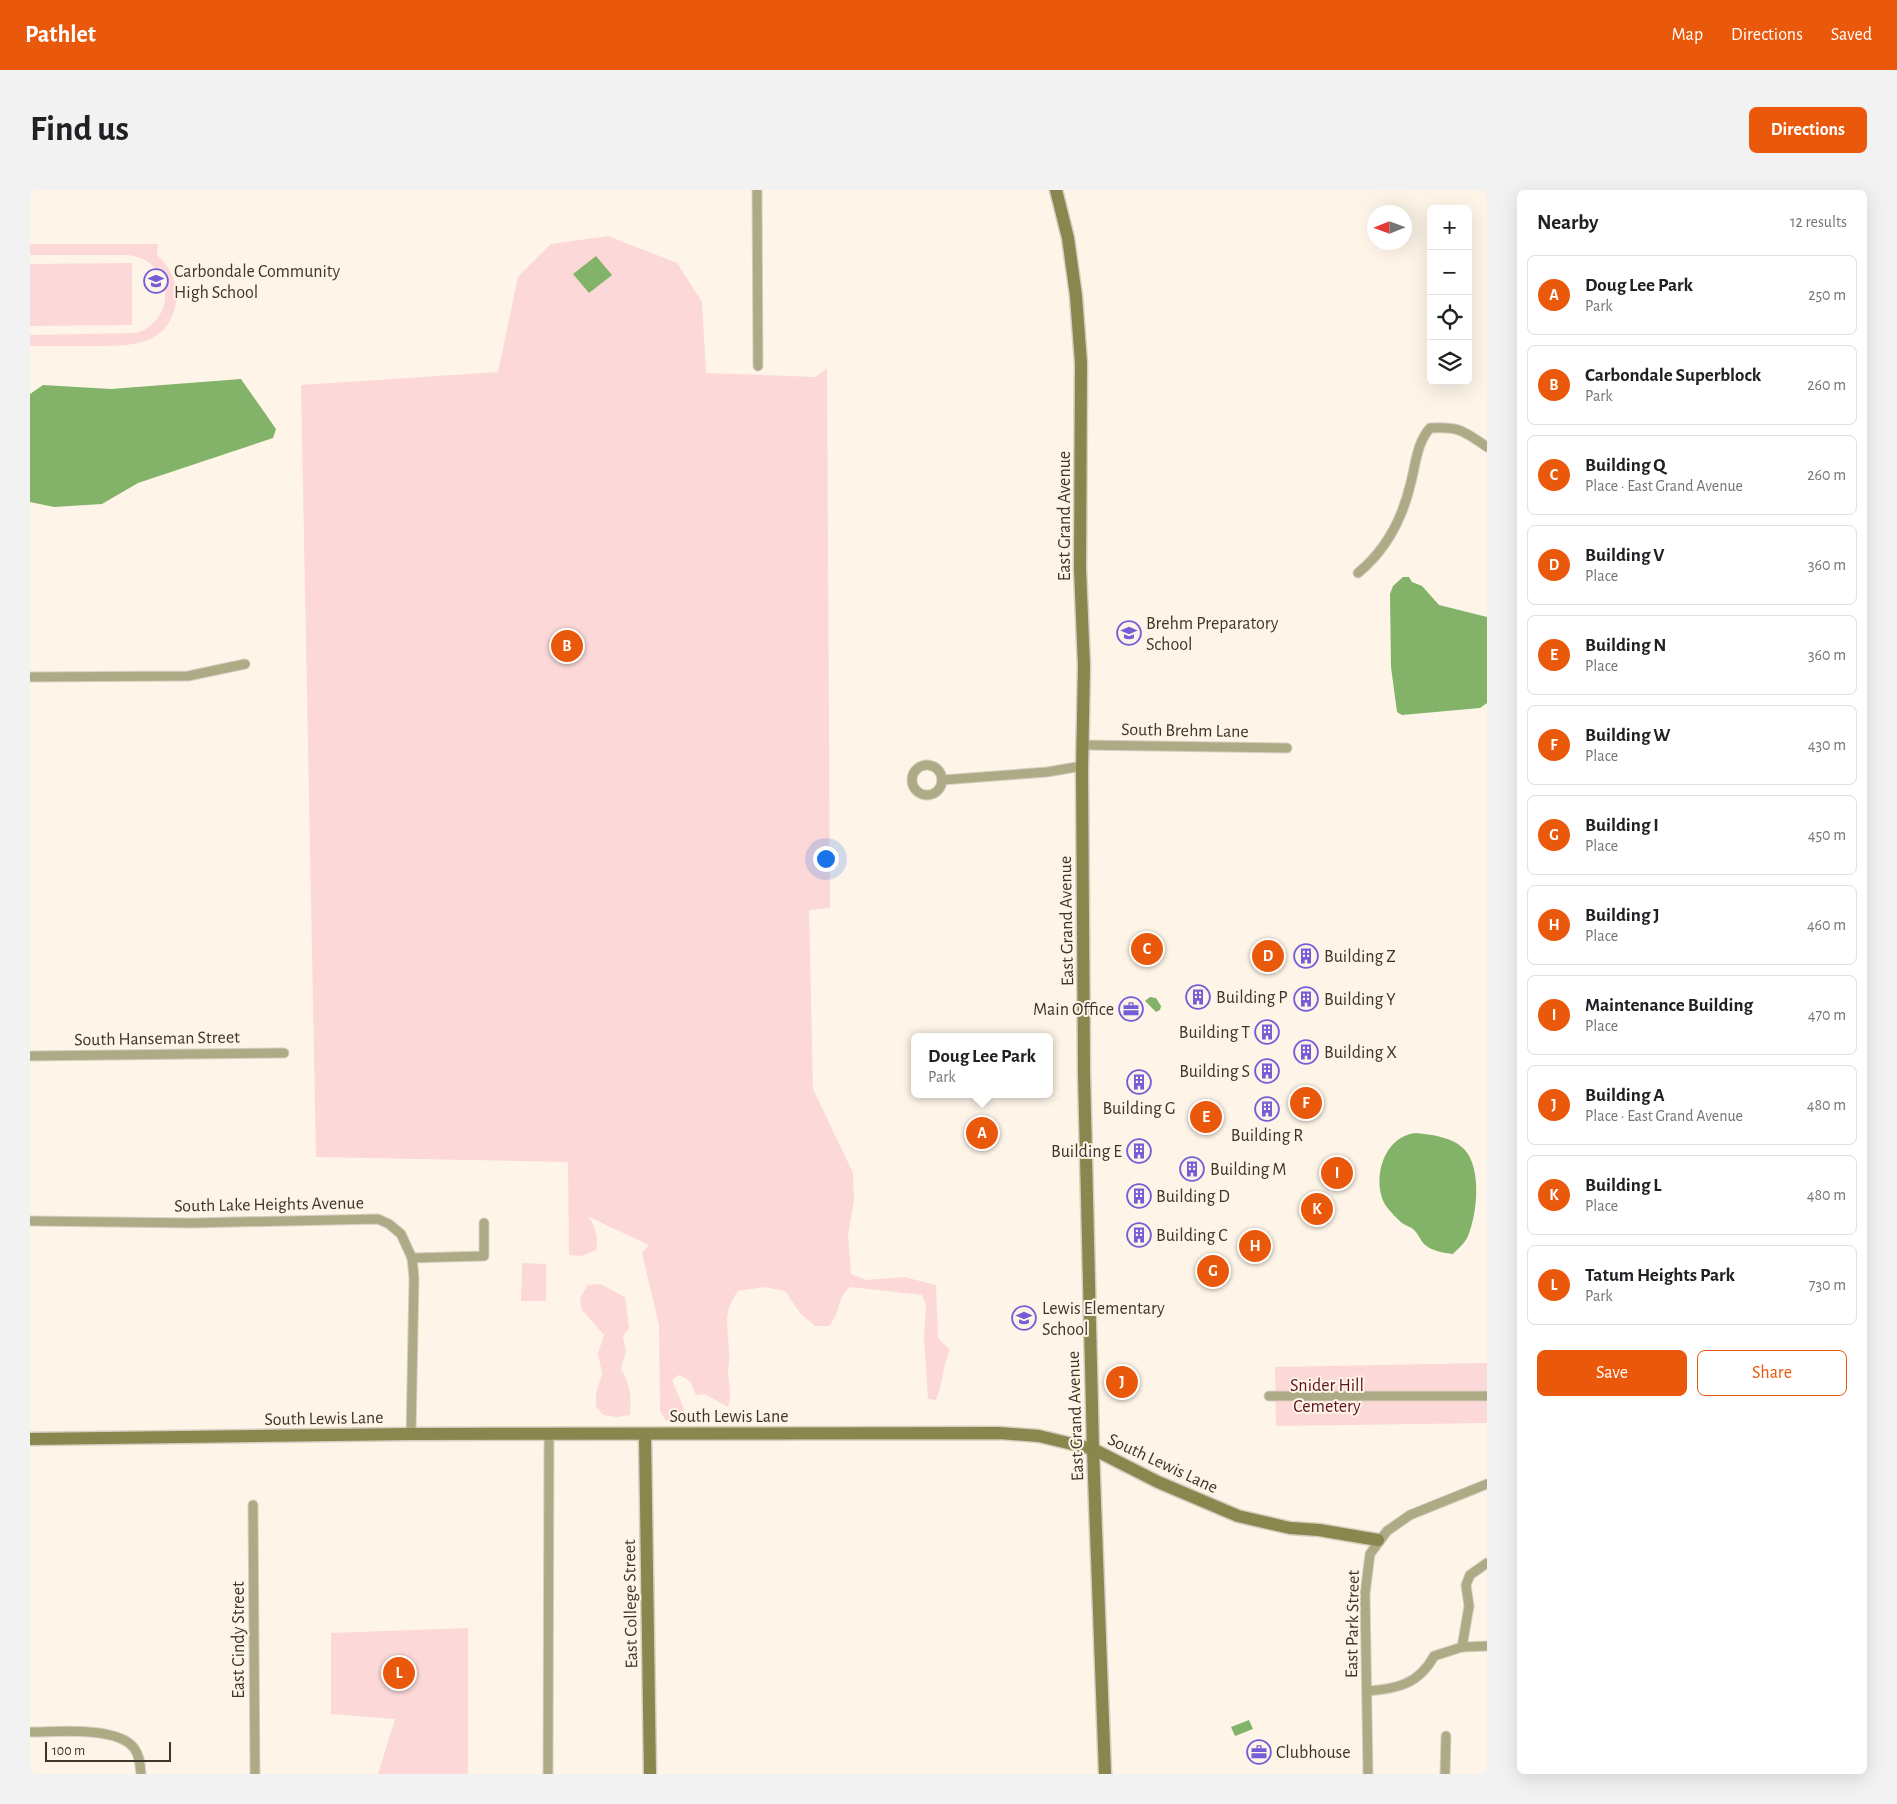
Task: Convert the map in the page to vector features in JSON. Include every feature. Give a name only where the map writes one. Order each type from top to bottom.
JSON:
[{"type":"street","points":[[757,190],[758,366]]},
{"type":"street","name":"East Grand Avenue","points":[[1056,190],[1068,238],[1080,333],[1084,1072],[1093,1450],[1106,1774]]},
{"type":"street","points":[[1358,573],[1375,559],[1391,536],[1411,484],[1421,439],[1430,428],[1451,426],[1468,434],[1487,447]]},
{"type":"street","points":[[30,677],[188,676],[245,664]]},
{"type":"street","name":"South Brehm Lane","points":[[1083,745],[1287,748]]},
{"type":"street","points":[[942,780],[1047,772],[1082,766]]},
{"type":"street","name":"South Hanseman Street","points":[[30,1056],[284,1053]]},
{"type":"street","name":"South Lake Heights Avenue","points":[[30,1220],[192,1222],[378,1219],[389,1224],[401,1234],[412,1258]]},
{"type":"street","points":[[411,1434],[414,1278],[412,1258],[484,1256],[484,1223]]},
{"type":"street","points":[[1269,1396],[1487,1396]]},
{"type":"street","name":"South Lewis Lane","points":[[30,1439],[411,1434],[999,1433],[1039,1436],[1093,1450],[1158,1482],[1238,1516],[1290,1528],[1319,1530],[1378,1540]]},
{"type":"street","points":[[548,1774],[549,1434]]},
{"type":"street","name":"East College Street","points":[[645,1434],[650,1774]]},
{"type":"street","name":"South Lewis Lane","points":[[30,1435],[62,1438]]},
{"type":"street","name":"East Park Street","points":[[1368,1774],[1367,1573],[1370,1554],[1378,1540],[1387,1530],[1410,1515],[1487,1484]]},
{"type":"street","name":"East Cindy Street","points":[[253,1505],[255,1774]]},
{"type":"street","points":[[1462,1647],[1469,1606],[1466,1585],[1470,1575],[1487,1563]]},
{"type":"street","points":[[1367,1691],[1393,1689],[1410,1682],[1426,1670],[1434,1656],[1462,1647],[1487,1646]]},
{"type":"street","points":[[30,1732],[79,1732],[112,1735],[129,1743],[134,1749],[139,1759],[140,1774]]},
{"type":"street","points":[[1445,1774],[1446,1736]]},
{"type":"green space","points":[[608,236],[677,263],[702,302],[706,373],[816,377],[827,368],[830,908],[809,910],[813,1089],[853,1173],[854,1200],[848,1235],[851,1274],[866,1280],[904,1277],[936,1285],[938,1338],[950,1350],[936,1400],[928,1399],[924,1339],[926,1304],[922,1295],[850,1287],[842,1297],[836,1316],[829,1326],[815,1326],[800,1313],[785,1291],[764,1287],[738,1291],[730,1306],[727,1319],[730,1394],[728,1407],[705,1394],[696,1395],[690,1381],[679,1375],[672,1380],[684,1409],[678,1420],[666,1421],[660,1411],[659,1325],[642,1253],[649,1245],[587,1216],[596,1232],[596,1250],[581,1256],[569,1255],[568,1162],[316,1157],[301,385],[498,372],[518,277],[551,244]]},
{"type":"green space","points":[[30,244],[158,244],[157,255],[170,271],[175,283],[177,296],[171,318],[164,329],[154,337],[130,345],[30,346],[30,335],[137,333],[151,325],[160,315],[165,302],[165,290],[161,277],[154,267],[142,259],[127,255],[30,255]]},
{"type":"green space","points":[[132,263],[132,325],[30,326],[30,264]]},
{"type":"green space","points":[[522,1263],[546,1264],[546,1301],[521,1301]]},
{"type":"green space","points":[[600,1284],[625,1297],[629,1328],[623,1336],[626,1352],[621,1369],[630,1391],[630,1415],[617,1417],[603,1415],[596,1406],[596,1393],[602,1374],[598,1353],[604,1335],[582,1310],[580,1298],[588,1285]]},
{"type":"green space","name":"Snider Hill Cemetery","points":[[1487,1363],[1487,1423],[1276,1426],[1275,1367]]},
{"type":"green space","points":[[468,1628],[468,1774],[378,1774],[395,1719],[331,1714],[331,1633]]},
{"type":"shaded area","points":[[596,256],[612,275],[589,293],[573,274]]},
{"type":"shaded area","points":[[241,379],[276,429],[273,438],[138,483],[102,504],[54,507],[30,502],[30,394],[43,385],[111,389]]},
{"type":"shaded area","points":[[1403,577],[1409,577],[1412,582],[1422,586],[1439,605],[1487,617],[1487,703],[1480,708],[1402,715],[1397,712],[1391,667],[1390,594],[1393,586]]},
{"type":"shaded area","points":[[1150,997],[1156,998],[1161,1006],[1160,1010],[1156,1012],[1145,1001]]},
{"type":"shaded area","points":[[1416,1133],[1451,1140],[1463,1148],[1472,1163],[1476,1183],[1474,1217],[1467,1239],[1453,1254],[1434,1250],[1424,1244],[1414,1230],[1402,1223],[1392,1213],[1386,1206],[1382,1196],[1380,1173],[1388,1151],[1395,1142],[1405,1136]]},
{"type":"shaded area","points":[[1249,1720],[1253,1729],[1235,1736],[1231,1727]]},
{"type":"place","name":"Carbondale Community High School","points":[[156,281]]},
{"type":"place","name":"Brehm Preparatory School","points":[[1129,633]]},
{"type":"place","name":"Carbondale Superblock","points":[[567,646]]},
{"type":"place","name":"Building Q","points":[[1147,949]]},
{"type":"place","name":"Building V","points":[[1268,956]]},
{"type":"place","name":"Building Z","points":[[1306,956]]},
{"type":"place","name":"Building P","points":[[1198,997]]},
{"type":"place","name":"Building Y","points":[[1306,999]]},
{"type":"place","name":"Main Office","points":[[1131,1009]]},
{"type":"place","name":"Building T","points":[[1267,1032]]},
{"type":"place","name":"Building X","points":[[1306,1052]]},
{"type":"place","name":"Building S","points":[[1267,1071]]},
{"type":"place","name":"Building G","points":[[1139,1082]]},
{"type":"place","name":"Building W","points":[[1306,1103]]},
{"type":"place","name":"Building R","points":[[1267,1109]]},
{"type":"place","name":"Building N","points":[[1206,1117]]},
{"type":"place","name":"Doug Lee Park","points":[[982,1133]]},
{"type":"place","name":"Building E","points":[[1139,1151]]},
{"type":"place","name":"Building M","points":[[1192,1169]]},
{"type":"place","name":"Maintenance Building","points":[[1337,1173]]},
{"type":"place","name":"Building D","points":[[1139,1196]]},
{"type":"place","name":"Building L","points":[[1317,1209]]},
{"type":"place","name":"Building C","points":[[1139,1235]]},
{"type":"place","name":"Building J","points":[[1255,1246]]},
{"type":"place","name":"Building I","points":[[1213,1271]]},
{"type":"place","name":"Lewis Elementary School","points":[[1024,1318]]},
{"type":"place","name":"Building A","points":[[1122,1382]]},
{"type":"place","name":"Tatum Heights Park","points":[[399,1673]]},
{"type":"place","name":"Clubhouse","points":[[1259,1752]]}]
